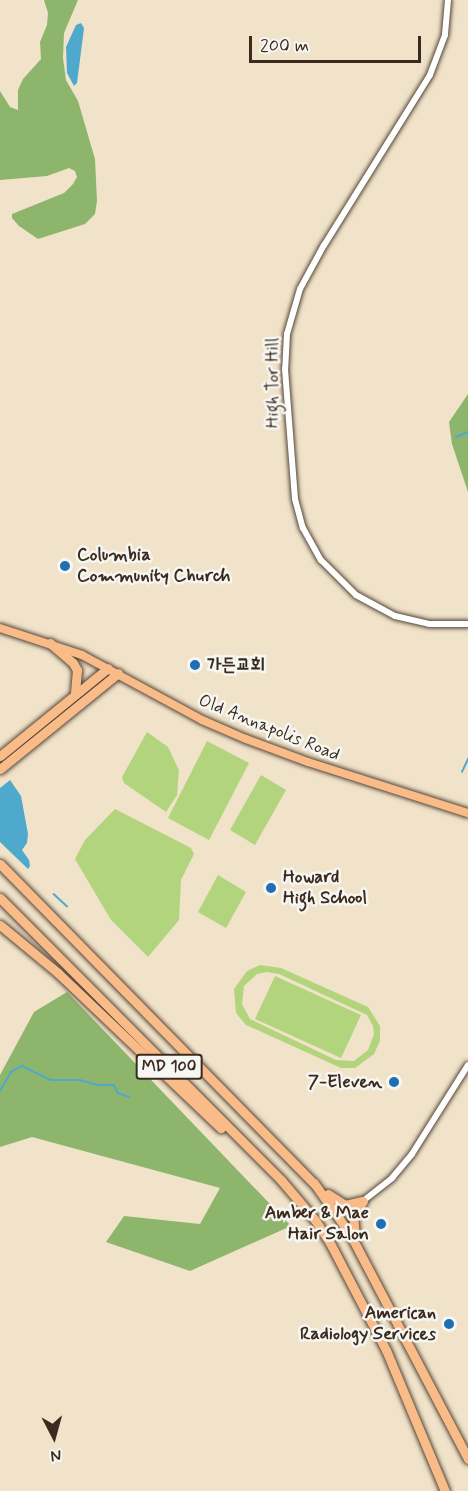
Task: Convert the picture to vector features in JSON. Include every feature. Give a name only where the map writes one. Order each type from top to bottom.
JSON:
[{"type":"highway","points":[[50,643],[74,663],[78,670],[78,687],[74,695]]},
{"type":"highway","points":[[0,756],[108,668]]},
{"type":"highway","points":[[0,769],[118,673]]},
{"type":"highway","points":[[0,857],[36,900]]},
{"type":"highway","name":"MD 100","points":[[0,864],[314,1183],[357,1247],[468,1459]]},
{"type":"highway","name":"MD 100","points":[[0,898],[281,1180],[315,1220],[330,1243],[398,1376],[445,1491]]},
{"type":"highway","points":[[0,924],[108,1020],[294,1197],[330,1243]]},
{"type":"highway","points":[[314,1183],[345,1206],[363,1201]]},
{"type":"highway","points":[[357,1247],[353,1214],[363,1201]]},
{"type":"main road","name":"Old Annapolis Road","points":[[0,628],[50,643],[108,668],[202,720],[246,739],[308,762],[468,813]]},
{"type":"street","name":"High Tor Hill","points":[[448,0],[444,35],[430,75],[313,263],[300,289],[287,334],[285,369],[295,498],[303,528],[321,560],[356,595],[395,616],[429,624],[468,624]]},
{"type":"street","points":[[363,1201],[392,1178],[412,1154],[468,1065]]},
{"type":"green space","points":[[44,0],[78,0],[64,33],[63,58],[66,80],[78,101],[95,159],[97,201],[95,214],[85,224],[38,239],[19,226],[12,218],[12,214],[64,193],[77,177],[75,171],[69,168],[47,176],[0,180],[0,91],[10,107],[18,110],[18,90],[23,79],[41,59],[40,42],[47,25],[48,13]]},
{"type":"green space","points":[[468,394],[468,492],[452,444],[449,422]]},
{"type":"green space","points":[[147,732],[168,747],[179,770],[177,795],[166,812],[124,783],[122,777]]},
{"type":"green space","points":[[207,741],[249,763],[209,840],[168,818]]},
{"type":"green space","points":[[261,775],[286,790],[255,845],[230,830]]},
{"type":"green space","points":[[115,809],[191,848],[194,854],[181,880],[179,920],[148,957],[111,920],[75,859],[85,840]]},
{"type":"green space","points":[[218,875],[246,892],[226,928],[198,912]]},
{"type":"green space","points":[[260,965],[281,968],[368,1007],[380,1026],[380,1041],[374,1054],[355,1068],[341,1068],[246,1025],[236,1013],[234,989],[247,971]],"holes":[[[267,972],[279,974],[367,1015],[373,1026],[374,1034],[368,1050],[354,1061],[336,1060],[250,1019],[242,1004],[244,986],[257,974]]]},
{"type":"green space","points":[[275,976],[361,1015],[341,1058],[255,1019]]},
{"type":"green space","points":[[67,992],[291,1226],[190,1271],[106,1242],[124,1216],[200,1224],[220,1188],[32,1137],[0,1147],[0,1075],[34,1012]]},
{"type":"water","points":[[81,23],[84,28],[77,83],[74,86],[67,73],[66,47],[76,25]]},
{"type":"water","points":[[10,780],[21,796],[28,834],[27,843],[22,850],[29,860],[28,869],[0,842],[0,788]]},
{"type":"waterway","points":[[456,437],[468,432]]},
{"type":"waterway","points":[[462,772],[468,759]]},
{"type":"waterway","points":[[54,894],[67,906]]},
{"type":"waterway","points":[[0,1091],[11,1072],[22,1066],[51,1080],[80,1080],[97,1085],[114,1085],[118,1093],[129,1097]]},
{"type":"place","name":"Columbia Community Church","points":[[65,566]]},
{"type":"place","name":"가든교회","points":[[195,665]]},
{"type":"place","name":"Howard High School","points":[[271,888]]},
{"type":"place","name":"7-Eleven","points":[[394,1082]]},
{"type":"place","name":"Amber & Mae Hair Salon","points":[[381,1224]]},
{"type":"place","name":"American Radiology Services","points":[[449,1324]]}]
